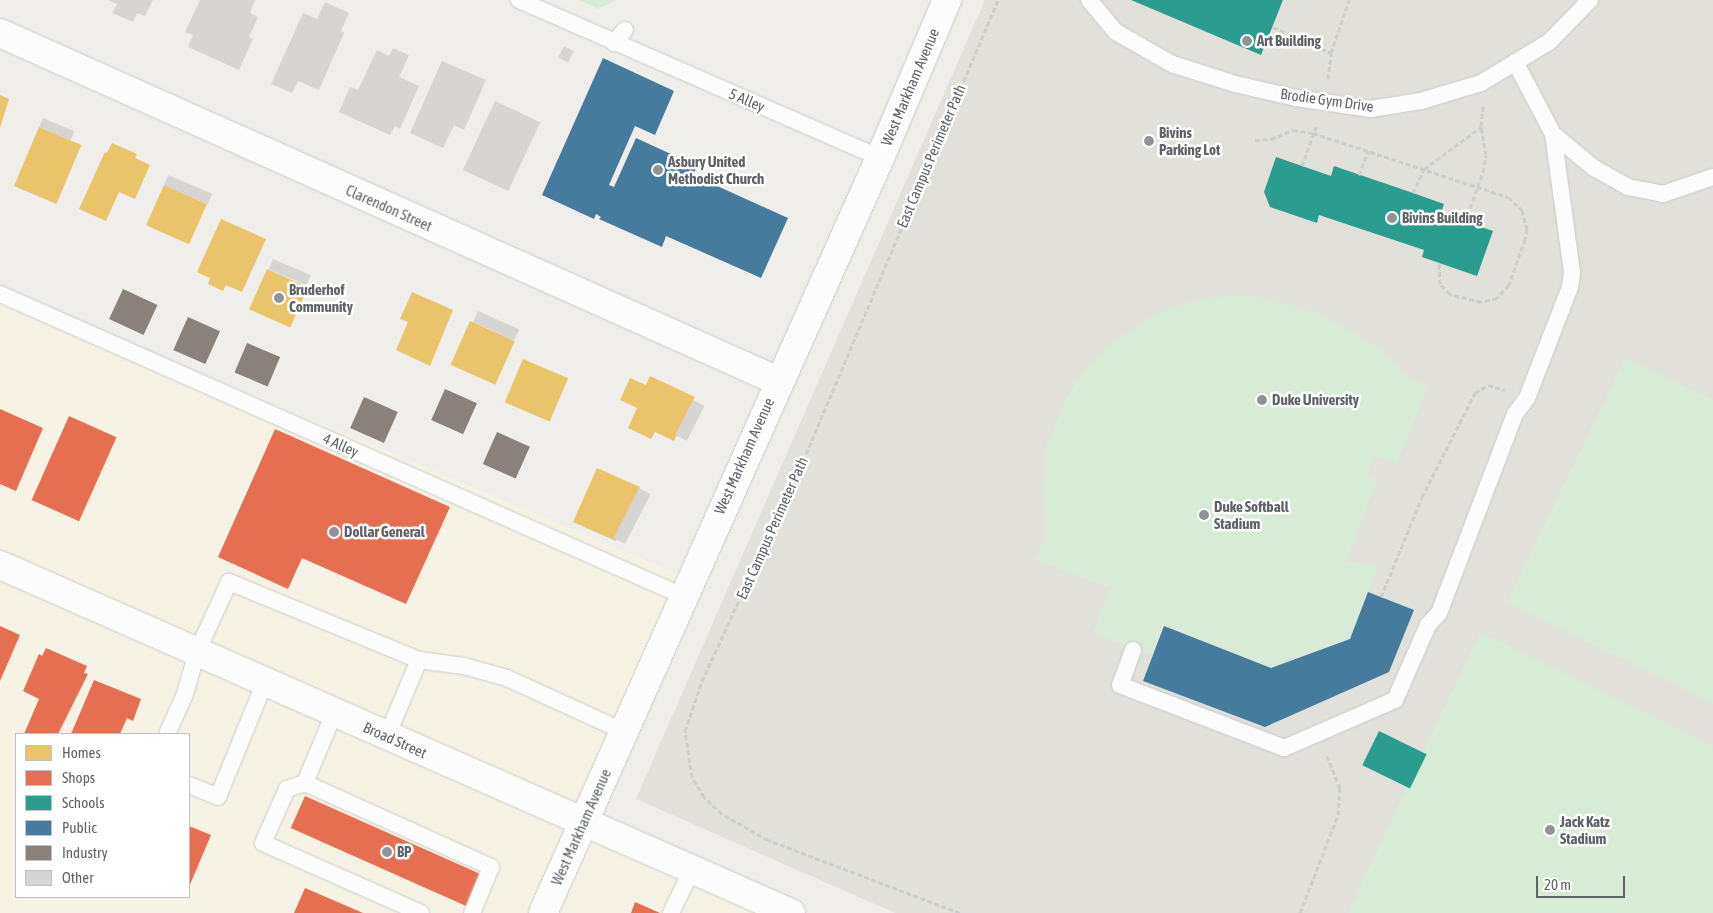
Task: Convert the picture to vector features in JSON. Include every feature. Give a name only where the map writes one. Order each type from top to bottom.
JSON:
[{"type":"street","name":"West Markham Avenue","points":[[542,913],[778,381],[880,158],[947,0]]},
{"type":"street","name":"Clarendon Street","points":[[0,34],[778,381]]},
{"type":"street","name":"Broad Street","points":[[0,564],[791,913]]},
{"type":"lane","name":"5 Alley","points":[[519,0],[880,158]]},
{"type":"lane","name":"Brodie Gym Drive","points":[[1089,0],[1116,32],[1172,64],[1296,98],[1371,109],[1422,101],[1481,83],[1549,42],[1590,0]]},
{"type":"lane","points":[[614,43],[625,30]]},
{"type":"lane","points":[[1133,650],[1120,684],[1284,748],[1395,700],[1428,625],[1439,613],[1515,414],[1527,398],[1565,303],[1572,272],[1552,134],[1515,62]]},
{"type":"lane","points":[[1552,134],[1594,168],[1628,187],[1663,194],[1713,178]]},
{"type":"lane","name":"4 Alley","points":[[0,294],[683,596]]},
{"type":"lane","points":[[168,733],[185,694],[197,652],[229,582],[419,660],[464,666],[507,678],[623,731]]},
{"type":"lane","points":[[387,736],[419,660]]},
{"type":"lane","points":[[190,785],[218,797],[265,682]]},
{"type":"lane","points":[[305,783],[334,713]]},
{"type":"lane","points":[[421,913],[264,843],[286,789],[305,783],[491,867],[472,913]]},
{"type":"lane","points":[[671,913],[692,870]]},
{"type":"path","name":"East Campus Perimeter Path","points":[[960,913],[768,840],[722,814],[704,797],[692,777],[685,731],[702,681],[803,461],[998,0]]},
{"type":"path","points":[[1273,27],[1331,52]]},
{"type":"path","points":[[1465,222],[1478,188],[1486,155],[1481,126],[1481,83]]},
{"type":"path","points":[[1413,193],[1424,169],[1481,126]]},
{"type":"path","points":[[1255,140],[1271,139],[1293,130],[1314,133],[1424,169],[1516,203],[1526,219],[1525,239],[1509,285],[1497,298],[1490,301],[1472,301],[1450,294],[1440,284],[1439,263]]},
{"type":"path","points":[[1359,175],[1368,151]]},
{"type":"path","points":[[1381,597],[1422,497],[1475,393],[1488,385],[1527,398]]},
{"type":"path","points":[[1300,913],[1338,815],[1340,788],[1318,734]]},
{"type":"shaded area","name":"Duke University","points":[[985,0],[1713,0],[1713,913],[895,913],[636,799]]},
{"type":"shaded area","points":[[0,288],[700,583],[591,831],[770,913],[0,913]]},
{"type":"green space","points":[[579,0],[617,0],[598,9]]},
{"type":"green space","name":"Duke Softball Stadium","points":[[1225,296],[1253,296],[1316,312],[1378,347],[1406,376],[1428,387],[1396,464],[1374,455],[1367,475],[1377,480],[1346,562],[1379,565],[1368,592],[1414,610],[1389,672],[1265,727],[1143,681],[1152,656],[1093,633],[1110,588],[1035,560],[1046,534],[1043,496],[1046,447],[1068,395],[1084,370],[1108,345],[1160,312],[1194,301]]},
{"type":"green space","points":[[1625,358],[1713,400],[1713,703],[1507,603]]},
{"type":"green space","name":"Jack Katz Stadium","points":[[1480,632],[1713,746],[1713,913],[1348,913]]},
{"type":"building: Homes","points":[[0,95],[9,99],[0,128]]},
{"type":"building: Homes","points":[[39,127],[81,145],[56,204],[14,186]]},
{"type":"building: Homes","points":[[112,143],[137,154],[135,158],[150,165],[135,199],[119,192],[106,221],[79,209],[105,152],[107,153]]},
{"type":"building: Homes","points":[[164,185],[207,204],[189,244],[146,225]]},
{"type":"building: Homes","points":[[221,219],[266,239],[242,292],[226,285],[223,291],[208,284],[210,278],[197,272]]},
{"type":"building: Homes","name":"Bruderhof Community","points":[[267,269],[308,287],[290,327],[249,309]]},
{"type":"building: Homes","points":[[412,292],[453,310],[430,366],[396,350],[408,322],[400,319]]},
{"type":"building: Homes","points":[[470,321],[515,341],[495,385],[450,365]]},
{"type":"building: Homes","points":[[523,359],[568,378],[550,421],[505,402]]},
{"type":"building: Homes","points":[[650,376],[695,397],[674,441],[655,432],[651,439],[628,428],[637,408],[620,400],[630,378],[646,385]]},
{"type":"building: Homes","points":[[597,468],[640,487],[616,541],[573,522]]},
{"type":"building: Shops","points":[[0,409],[43,428],[16,491],[0,484]]},
{"type":"building: Shops","points":[[69,416],[117,437],[79,521],[32,500]]},
{"type":"building: Shops","name":"Dollar General","points":[[275,429],[450,507],[406,604],[302,558],[288,589],[218,557]]},
{"type":"building: Shops","points":[[0,626],[20,635],[0,681]]},
{"type":"building: Shops","points":[[46,648],[87,666],[84,673],[88,674],[58,733],[24,733],[39,699],[23,691],[39,654],[42,656]]},
{"type":"building: Shops","points":[[94,680],[141,699],[133,721],[127,718],[120,733],[71,733]]},
{"type":"building: Shops","name":"BP","points":[[305,796],[483,875],[469,907],[291,828]]},
{"type":"building: Shops","points":[[190,826],[211,835],[190,885]]},
{"type":"building: Shops","points":[[305,888],[363,913],[294,913]]},
{"type":"building: Shops","points":[[635,902],[660,913],[631,913]]},
{"type":"building: Schools","name":"Art Building","points":[[1131,0],[1283,0],[1261,55]]},
{"type":"building: Schools","name":"Bivins Building","points":[[1276,157],[1331,176],[1334,166],[1444,204],[1441,213],[1493,231],[1477,276],[1422,257],[1424,250],[1319,215],[1317,223],[1270,207],[1264,192]]},
{"type":"building: Schools","points":[[1379,731],[1427,754],[1410,788],[1362,765]]},
{"type":"building: Public","name":"Asbury United Methodist Church","points":[[603,58],[674,91],[655,135],[635,126],[609,185],[614,187],[636,138],[697,166],[693,175],[788,218],[761,278],[666,236],[662,247],[599,219],[601,217],[596,214],[594,219],[542,195]]},
{"type":"building: Public","points":[[1368,592],[1414,610],[1389,672],[1265,727],[1143,681],[1164,626],[1271,668],[1350,639]]},
{"type":"building: Industry","points":[[123,289],[157,305],[143,335],[109,319]]},
{"type":"building: Industry","points":[[188,317],[220,331],[205,364],[173,350]]},
{"type":"building: Industry","points":[[247,343],[280,357],[268,387],[234,372]]},
{"type":"building: Industry","points":[[445,389],[477,403],[463,434],[431,420]]},
{"type":"building: Industry","points":[[364,397],[398,412],[384,443],[350,428]]},
{"type":"building: Industry","points":[[497,432],[530,447],[516,479],[483,464]]},
{"type":"building: Other","points":[[108,0],[153,0],[145,16],[137,13],[133,22],[112,13],[117,4]]},
{"type":"building: Other","points":[[200,0],[255,0],[250,13],[258,17],[249,37],[253,39],[239,70],[188,47],[193,35],[185,32]]},
{"type":"building: Other","points":[[325,2],[349,13],[341,31],[344,33],[319,90],[298,81],[292,93],[271,84],[303,13],[317,19]]},
{"type":"building: Other","points":[[564,46],[574,51],[568,63],[558,58]]},
{"type":"building: Other","points":[[393,48],[409,55],[399,77],[419,86],[400,129],[395,126],[390,135],[339,112],[350,87],[358,90],[377,50],[389,56]]},
{"type":"building: Other","points":[[442,61],[486,80],[464,130],[454,125],[443,148],[410,133]]},
{"type":"building: Other","points":[[495,101],[540,122],[508,191],[463,170]]},
{"type":"building: Other","points":[[43,118],[74,131],[70,140],[39,127]]},
{"type":"building: Other","points":[[168,175],[212,194],[208,204],[164,185]]},
{"type":"building: Other","points":[[273,259],[311,275],[306,285],[269,269]]},
{"type":"building: Other","points":[[478,311],[519,329],[514,340],[473,322]]},
{"type":"building: Other","points":[[693,400],[705,406],[687,441],[675,435]]},
{"type":"building: Other","points":[[639,488],[651,494],[625,544],[614,538]]},
{"type":"place","name":"Art Building","points":[[1247,41]]},
{"type":"place","name":"Bivins Parking Lot","points":[[1149,141]]},
{"type":"place","name":"Asbury United Methodist Church","points":[[658,170]]},
{"type":"place","name":"Bivins Building","points":[[1392,218]]},
{"type":"place","name":"Bruderhof Community","points":[[279,298]]},
{"type":"place","name":"Duke University","points":[[1262,400]]},
{"type":"place","name":"Duke Softball Stadium","points":[[1204,515]]},
{"type":"place","name":"Dollar General","points":[[334,532]]},
{"type":"place","name":"Jack Katz Stadium","points":[[1550,830]]},
{"type":"place","name":"BP","points":[[387,852]]}]
